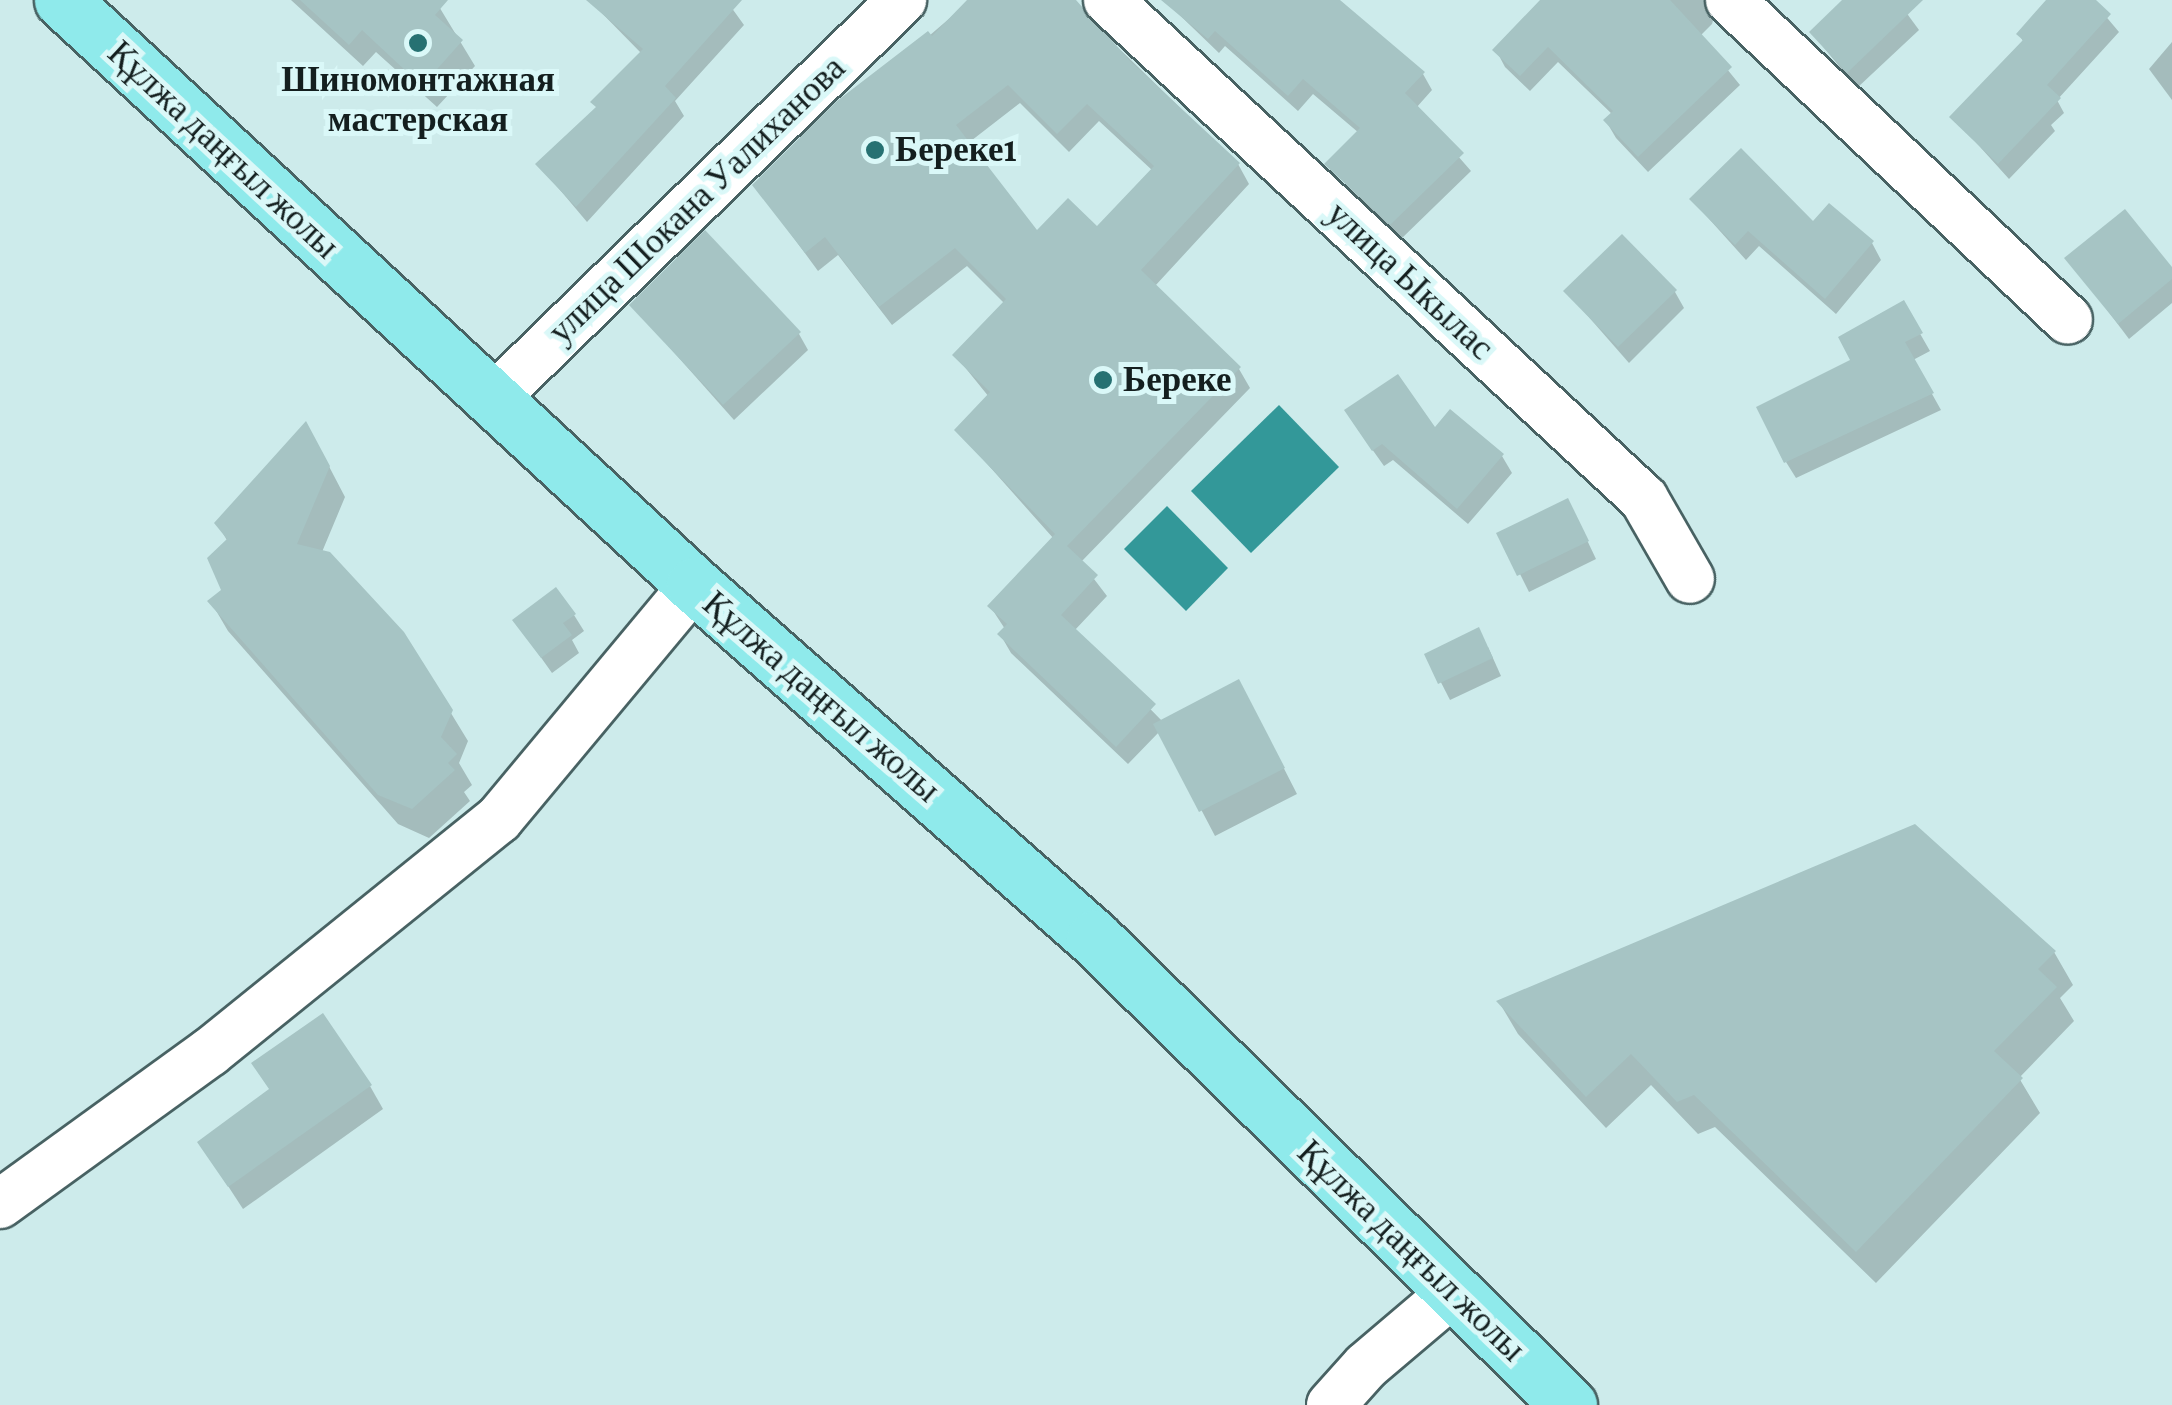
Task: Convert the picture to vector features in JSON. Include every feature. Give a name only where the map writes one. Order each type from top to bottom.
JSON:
[{"type":"main road","name":"Құлжа даңғыл жолы","points":[[62,0],[694,585],[1094,938],[1569,1405]]},
{"type":"street","name":"улица Шокана Уалиханова","points":[[492,400],[902,0]]},
{"type":"street","name":"улица Ыкылас","points":[[1108,0],[1644,498],[1690,579]]},
{"type":"street","points":[[1730,0],[2068,320]]},
{"type":"street","points":[[0,1204],[210,1052],[500,819],[694,585]]},
{"type":"street","points":[[1331,1405],[1366,1366],[1452,1293]]},
{"type":"water","points":[[1279,405],[1339,467],[1251,553],[1191,491]]},
{"type":"water","points":[[1167,506],[1228,568],[1186,611],[1124,549]]},
{"type":"building","name":"Шиномонтажная мастерская","points":[[300,0],[448,0],[435,15],[463,40],[422,86],[362,30],[349,45]]},
{"type":"building","points":[[586,0],[742,0],[665,86],[676,98],[576,207],[535,164],[596,107],[590,102],[643,49]]},
{"type":"building","points":[[967,0],[1076,0],[1130,61],[1240,163],[1141,270],[1241,367],[1067,546],[1098,575],[1061,615],[1156,704],[1116,747],[997,634],[1007,624],[987,606],[1055,534],[954,430],[990,392],[952,355],[1006,299],[955,248],[879,307],[825,237],[805,253],[752,185],[837,101],[928,31],[932,36]],"holes":[[[1008,85],[1057,134],[1087,104],[1154,166],[1097,226],[1068,198],[1037,230],[956,125]]]},
{"type":"building","points":[[1161,0],[1340,0],[1425,72],[1405,93],[1464,153],[1390,225],[1324,164],[1360,128],[1303,79],[1288,96],[1215,31],[1208,39]]},
{"type":"building","points":[[1540,0],[1670,0],[1732,67],[1638,157],[1603,120],[1613,111],[1548,47],[1520,76],[1492,50]]},
{"type":"building","points":[[1842,0],[1923,0],[1847,73],[1809,32]]},
{"type":"building","points":[[2046,0],[2096,0],[2111,14],[2047,85],[2061,98],[1998,164],[1949,117],[2023,40],[2016,34]]},
{"type":"building","points":[[1741,148],[1813,221],[1829,203],[1874,241],[1825,299],[1748,231],[1735,245],[1689,199]]},
{"type":"building","points":[[2125,209],[2172,267],[2172,279],[2118,324],[2064,258]]},
{"type":"building","points":[[705,230],[801,332],[723,405],[629,305]]},
{"type":"building","points":[[1622,234],[1677,290],[1618,347],[1563,291]]},
{"type":"building","points":[[1904,300],[1923,333],[1905,342],[1934,393],[1784,463],[1756,407],[1850,360],[1838,337]]},
{"type":"building","points":[[1398,374],[1435,427],[1450,409],[1504,454],[1457,509],[1382,444],[1372,451],[1344,410]]},
{"type":"building","points":[[306,421],[330,466],[297,544],[330,552],[404,632],[453,710],[441,737],[457,754],[448,763],[455,770],[412,809],[378,795],[207,601],[221,590],[207,558],[227,539],[214,523]]},
{"type":"building","points":[[1568,498],[1589,541],[1517,576],[1496,533]]},
{"type":"building","points":[[556,587],[576,614],[563,623],[572,635],[541,658],[512,620]]},
{"type":"building","points":[[1479,627],[1493,658],[1438,684],[1424,654]]},
{"type":"building","points":[[1239,679],[1285,768],[1199,812],[1153,724]]},
{"type":"building","points":[[1915,824],[2056,951],[2038,969],[2057,987],[1994,1051],[2023,1078],[1856,1252],[1694,1095],[1677,1102],[1631,1054],[1586,1097],[1496,1001]]},
{"type":"building","points":[[323,1013],[372,1085],[228,1187],[197,1142],[269,1089],[251,1063]]},
{"type":"place","name":"Шиномонтажная мастерская","points":[[418,43]]},
{"type":"place","name":"Береке1","points":[[875,150]]},
{"type":"place","name":"Береке","points":[[1103,380]]}]
